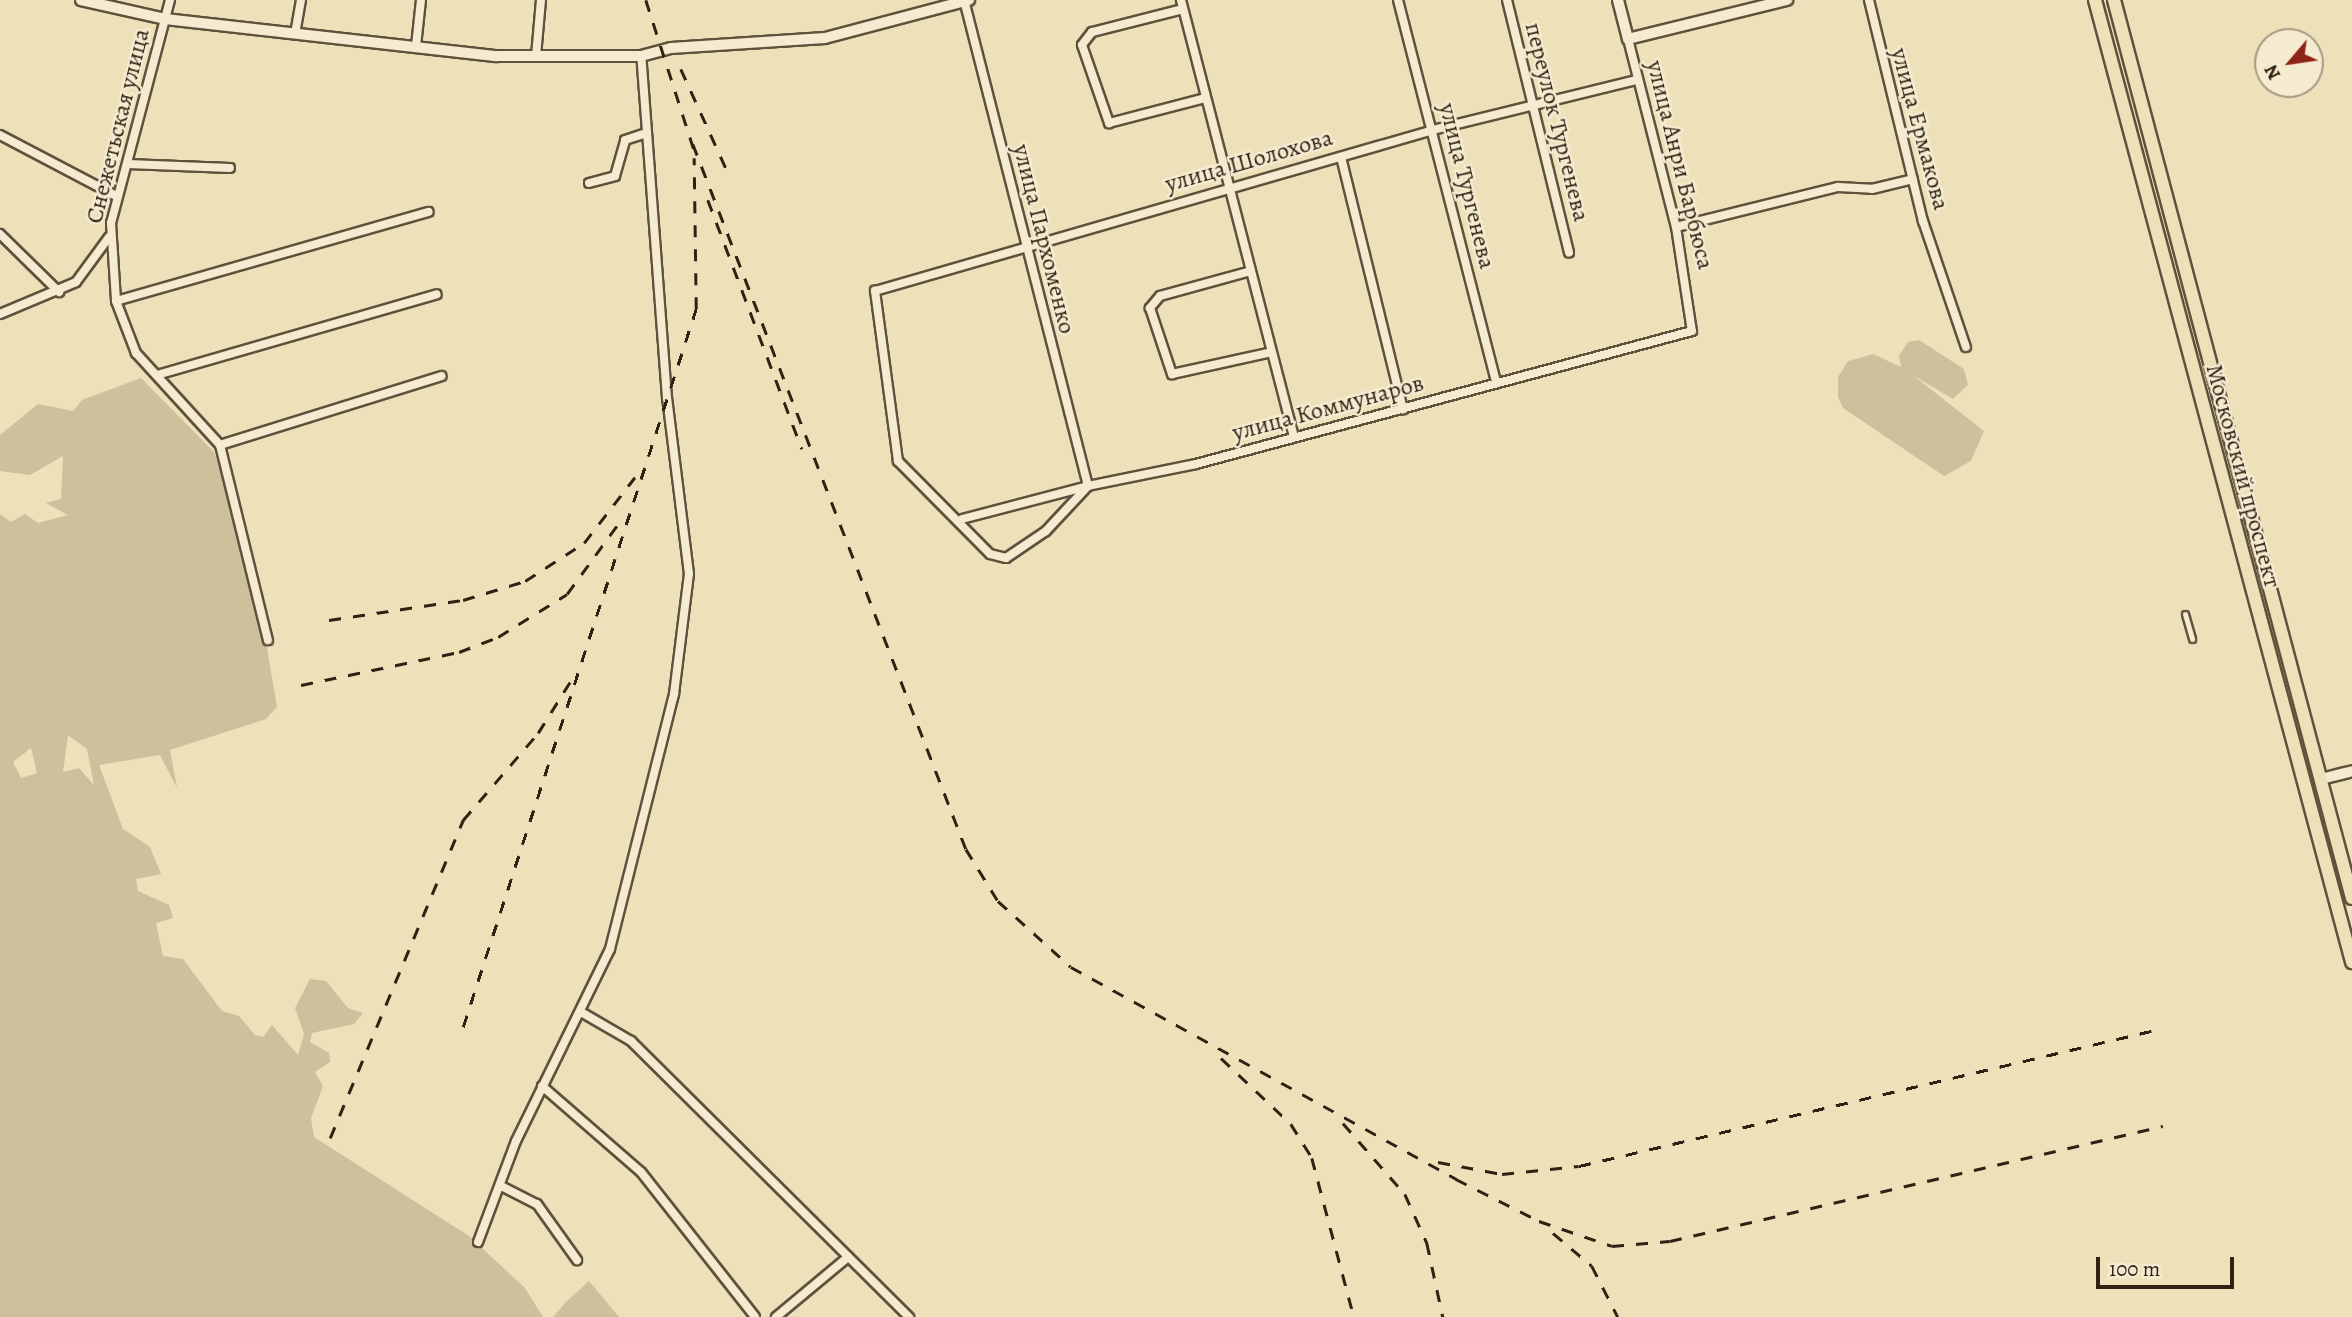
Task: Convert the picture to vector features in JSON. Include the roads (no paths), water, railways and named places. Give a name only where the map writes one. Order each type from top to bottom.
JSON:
[{"type":"main road","name":"Московский проспект","points":[[2095,0],[2352,962]]},
{"type":"main road","name":"Московский проспект","points":[[2114,0],[2352,898]]},
{"type":"main road","points":[[2263,634],[2280,629]]},
{"type":"street","points":[[81,0],[165,19],[536,56],[641,56],[671,48],[825,38],[965,0]]},
{"type":"street","name":"Снежетьская улица","points":[[170,0],[128,164],[116,196],[109,237],[116,301],[136,353],[220,445],[268,639]]},
{"type":"street","points":[[295,34],[301,0]]},
{"type":"street","points":[[415,46],[421,0]]},
{"type":"street","points":[[536,56],[541,0]]},
{"type":"street","name":"улица Пархоменко","points":[[965,0],[1025,247],[1088,486]]},
{"type":"street","name":"улица Тургенева","points":[[1398,0],[1496,382]]},
{"type":"street","name":"переулок Тургенева","points":[[1507,0],[1569,253]]},
{"type":"street","name":"улица Анри Барбюса","points":[[1618,0],[1676,227],[1695,321],[1683,333]]},
{"type":"street","points":[[1628,39],[1787,0]]},
{"type":"street","name":"улица Ермакова","points":[[1869,0],[1913,178],[1966,347]]},
{"type":"street","points":[[1206,98],[1109,123],[1082,45],[1093,32],[1182,5],[1294,437]]},
{"type":"street","points":[[478,1242],[503,1187],[542,1086],[582,1012],[610,949],[654,792],[690,574],[643,134],[641,56]]},
{"type":"street","name":"улица Шолохова","points":[[962,519],[913,483],[898,461],[875,291],[1433,130],[1637,80]]},
{"type":"street","points":[[589,183],[615,176],[625,140],[643,134]]},
{"type":"street","points":[[0,135],[116,196]]},
{"type":"street","points":[[1341,158],[1403,409]]},
{"type":"street","points":[[128,164],[230,168]]},
{"type":"street","points":[[1676,227],[1838,187],[1872,189],[1913,178]]},
{"type":"street","points":[[116,301],[429,212]]},
{"type":"street","points":[[0,234],[60,292]]},
{"type":"street","points":[[0,314],[60,292],[76,282],[109,237]]},
{"type":"street","points":[[1251,271],[1160,296],[1150,308],[1172,374],[1272,352]]},
{"type":"street","points":[[157,374],[437,294]]},
{"type":"street","name":"улица Коммунаров","points":[[962,519],[1403,409],[1683,333]]},
{"type":"street","points":[[220,445],[441,376]]},
{"type":"street","points":[[962,519],[990,554],[1006,558],[1046,531],[1088,486]]},
{"type":"street","points":[[2185,614],[2192,639]]},
{"type":"street","points":[[2320,779],[2352,771]]},
{"type":"street","points":[[582,1012],[631,1041],[909,1317]]},
{"type":"street","points":[[542,1086],[641,1172],[755,1317]]},
{"type":"street","points":[[503,1187],[537,1204],[577,1260]]},
{"type":"street","points":[[776,1317],[848,1257]]},
{"type":"railway","points":[[646,0],[695,153]]},
{"type":"railway","points":[[681,69],[729,175]]},
{"type":"railway","points":[[693,144],[966,849],[998,901],[1071,967],[1456,1179],[1539,1221],[1612,1246],[1670,1241],[2163,1126]]},
{"type":"railway","points":[[463,1027],[696,309],[694,158]]},
{"type":"railway","points":[[708,200],[802,449]]},
{"type":"railway","points":[[329,620],[463,600],[525,581],[584,543],[635,477]]},
{"type":"railway","points":[[301,685],[459,652],[498,637],[567,594],[618,524]]},
{"type":"railway","points":[[330,1138],[463,820],[538,733],[570,682]]},
{"type":"railway","points":[[1438,1162],[1502,1174],[1579,1166],[2155,1030]]},
{"type":"railway","points":[[1221,1058],[1291,1124],[1312,1158],[1354,1317]]},
{"type":"railway","points":[[1343,1123],[1405,1194],[1427,1243],[1443,1317]]},
{"type":"railway","points":[[1553,1233],[1592,1266],[1618,1317]]}]
